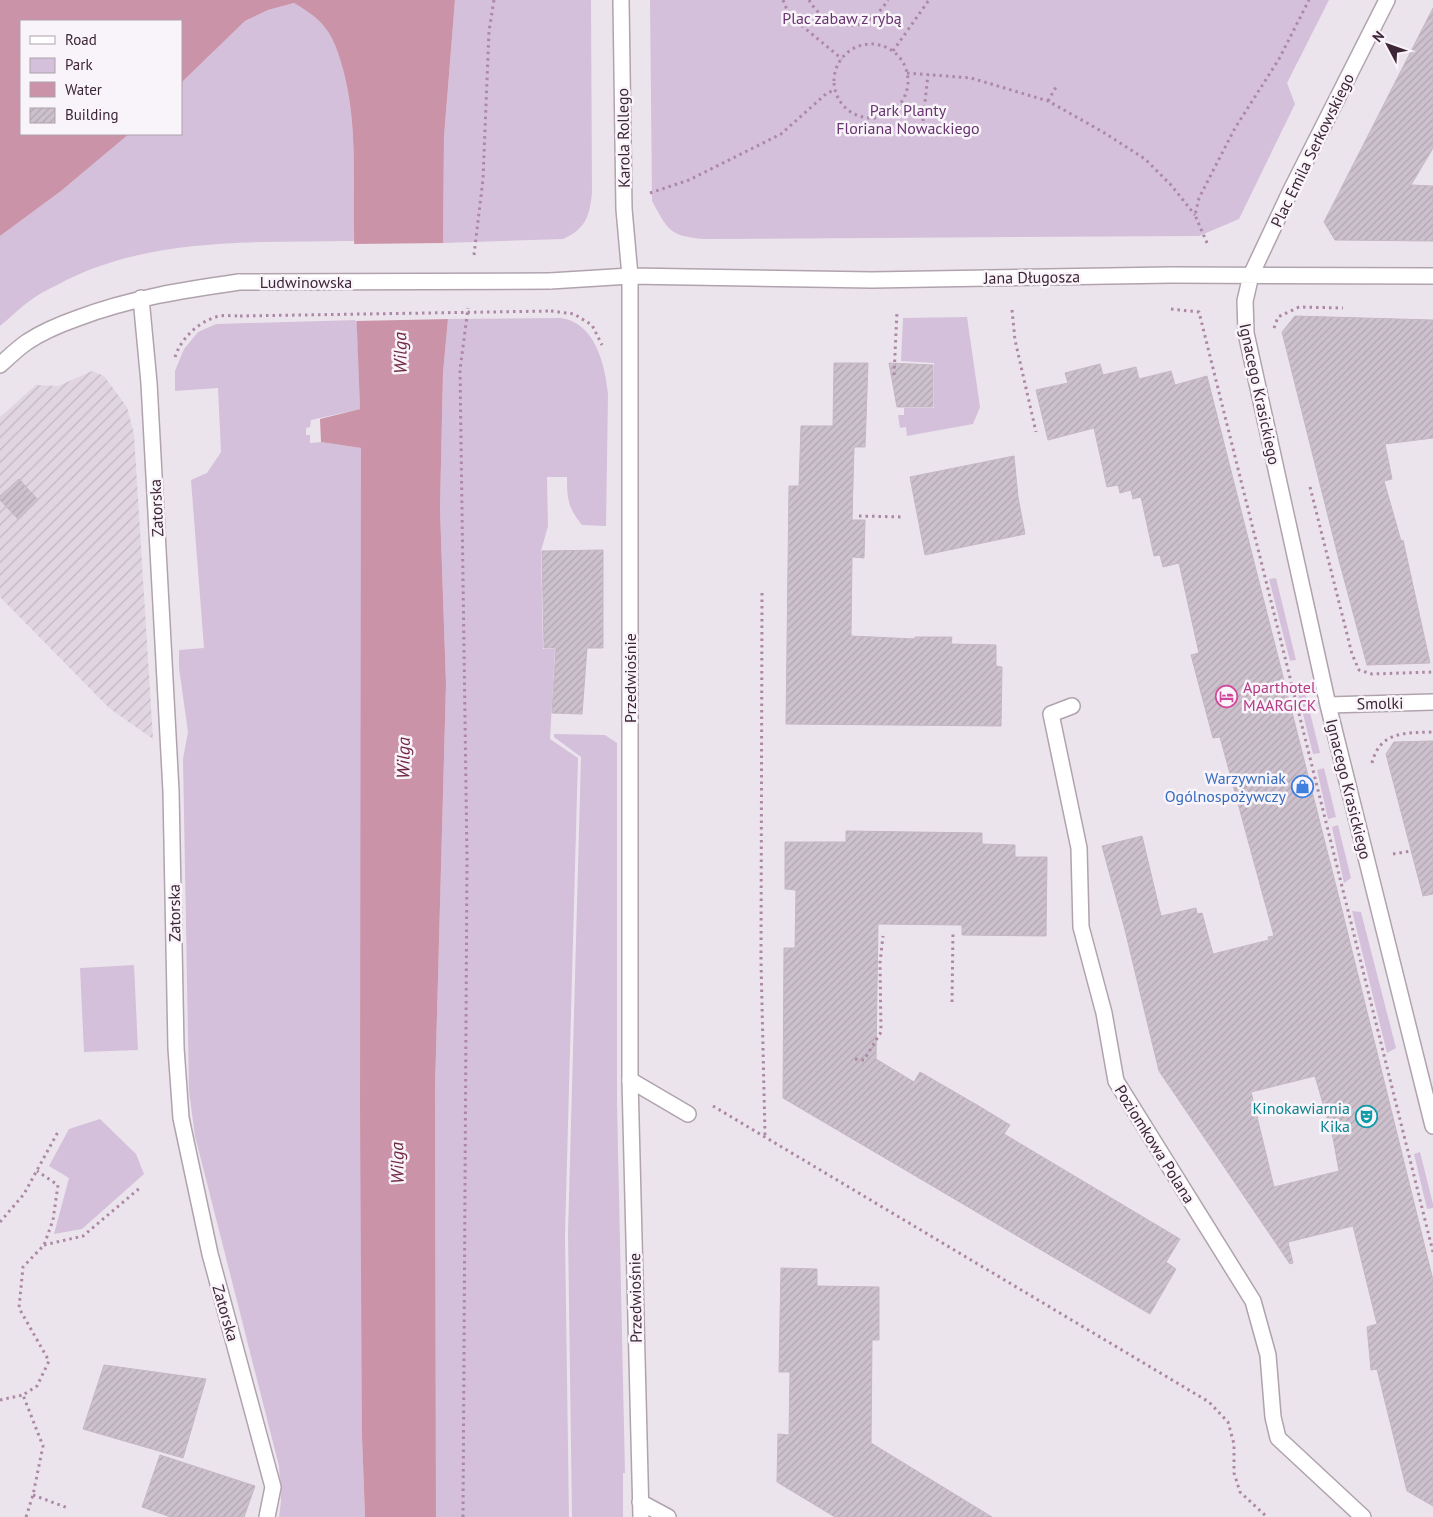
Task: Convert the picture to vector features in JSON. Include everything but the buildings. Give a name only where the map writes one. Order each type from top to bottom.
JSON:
[{"type":"street","name":"Karola Rollego","points":[[621,0],[624,210],[630,276]]},
{"type":"street","name":"Plac Emila Serkowskiego","points":[[1251,275],[1290,192],[1387,0]]},
{"type":"street","name":"Jana Długosza","points":[[630,276],[872,280],[1251,275],[1433,276]]},
{"type":"street","name":"Ignacego Krasickiego","points":[[1251,275],[1245,301],[1246,333],[1328,705],[1433,1126]]},
{"type":"street","name":"Ludwinowska","points":[[0,365],[27,342],[58,325],[97,311],[141,298],[239,282],[550,280],[630,276]]},
{"type":"street","name":"Przedwiośnie","points":[[630,276],[630,1080],[640,1510]]},
{"type":"street","name":"Zatorska","points":[[141,298],[149,383],[171,791],[176,1048],[181,1118],[210,1254],[273,1487],[267,1517]]},
{"type":"street","name":"Smolki","points":[[1328,705],[1433,702]]},
{"type":"street","name":"Poziomkowa Polana","points":[[1072,706],[1050,714],[1079,848],[1081,927],[1104,1013],[1116,1080],[1253,1301],[1268,1355],[1273,1417],[1278,1438],[1363,1517]]},
{"type":"street","points":[[630,1080],[688,1114]]},
{"type":"street","points":[[640,1510],[668,1517]]},
{"type":"path","points":[[473,265],[483,179],[489,31],[494,0]]},
{"type":"path","points":[[783,0],[789,15],[842,60]]},
{"type":"path","points":[[809,0],[816,10],[827,19],[837,24],[851,25],[864,24],[888,0]]},
{"type":"path","points":[[893,51],[929,0]]},
{"type":"path","points":[[1196,215],[1199,198],[1235,128],[1279,59],[1309,0]]},
{"type":"path","points":[[875,44],[893,51],[903,62],[907,73],[908,85],[904,97],[886,115],[874,118],[861,116],[849,111],[840,101],[835,90],[834,77],[837,66],[842,60],[853,49],[864,45],[875,44]]},
{"type":"path","points":[[907,73],[971,78],[1048,101],[1103,132],[1145,159],[1171,185],[1196,215],[1207,243]]},
{"type":"path","points":[[924,121],[928,74]]},
{"type":"path","points":[[1048,101],[1056,87]]},
{"type":"path","points":[[650,193],[689,180],[781,134],[828,93],[835,90]]},
{"type":"path","points":[[463,1517],[467,859],[460,370],[468,303]]},
{"type":"path","points":[[1272,335],[1278,317],[1300,307],[1343,308]]},
{"type":"path","points":[[1171,309],[1199,312],[1433,1252]]},
{"type":"path","points":[[1012,310],[1015,340],[1036,432]]},
{"type":"path","points":[[149,383],[167,380],[178,348],[196,327],[219,316],[551,311]]},
{"type":"path","points":[[894,375],[897,312]]},
{"type":"path","points":[[1308,480],[1352,654],[1359,670],[1372,674],[1433,672]]},
{"type":"path","points":[[859,516],[904,516]]},
{"type":"path","points":[[762,593],[761,961],[765,1136],[1209,1402],[1228,1422],[1234,1444],[1234,1473],[1240,1492],[1267,1517]]},
{"type":"path","points":[[1370,769],[1375,752],[1390,736],[1433,732]]},
{"type":"path","points":[[1388,856],[1411,851]]},
{"type":"path","points":[[952,1002],[953,931]]},
{"type":"path","points":[[855,1059],[864,1060],[881,1032],[880,963],[883,936]]},
{"type":"path","points":[[0,1222],[24,1194],[59,1130]]},
{"type":"path","points":[[0,1400],[23,1395],[37,1386],[49,1361],[18,1308],[23,1267],[44,1245],[53,1220],[58,1185],[37,1171]]},
{"type":"path","points":[[44,1245],[83,1236],[141,1187]]},
{"type":"path","points":[[23,1395],[43,1446],[33,1495],[26,1517]]},
{"type":"path","points":[[33,1495],[68,1508]]},
{"type":"shaded area","points":[[92,371],[104,376],[127,407],[134,434],[153,739],[109,708],[0,597],[0,417],[36,385],[58,386]]},
{"type":"green space","points":[[455,0],[591,0],[592,192],[588,214],[582,226],[563,239],[443,243],[444,137]]},
{"type":"green space","name":"Park Planty Floriana Nowackiego","points":[[650,0],[1329,0],[1287,83],[1295,104],[1239,219],[1199,236],[704,239],[683,236],[671,230],[652,201]]},
{"type":"green space","points":[[294,3],[311,12],[320,19],[333,41],[343,67],[349,95],[354,156],[354,241],[203,245],[129,257],[93,268],[44,292],[35,297],[0,326],[0,236],[61,191],[128,135],[182,135],[182,82],[245,21],[268,10]]},
{"type":"green space","points":[[967,317],[980,407],[973,424],[907,436],[906,427],[900,428],[898,415],[904,415],[904,408],[934,408],[934,363],[901,361],[903,318]]},
{"type":"green space","points":[[561,318],[573,321],[590,336],[601,358],[608,394],[606,526],[582,525],[569,503],[567,477],[547,477],[548,526],[541,551],[543,649],[555,649],[550,739],[578,758],[565,1235],[569,1517],[436,1517],[435,1089],[446,684],[440,508],[443,373],[448,319]]},
{"type":"green space","points":[[357,320],[360,409],[311,420],[310,427],[306,428],[306,435],[310,435],[310,443],[321,442],[361,448],[362,1437],[365,1517],[279,1517],[281,1501],[279,1466],[195,1136],[189,1091],[183,759],[188,732],[179,668],[179,650],[204,648],[191,480],[207,473],[221,452],[218,388],[175,391],[175,371],[184,349],[198,332],[216,324]]},
{"type":"green space","points":[[1276,578],[1296,660],[1290,661],[1269,579]]},
{"type":"green space","points":[[1303,684],[1320,753],[1313,754],[1296,686]]},
{"type":"green space","points":[[554,734],[605,735],[617,743],[617,1103],[625,1473],[623,1473],[623,1517],[572,1517],[568,1233],[581,757],[554,737]]},
{"type":"green space","points":[[1324,768],[1336,817],[1328,819],[1317,770]]},
{"type":"green space","points":[[1338,825],[1351,878],[1344,883],[1332,827]]},
{"type":"green space","points":[[1352,911],[1361,912],[1396,1048],[1387,1053]]},
{"type":"green space","points":[[134,965],[138,1050],[84,1052],[80,968]]},
{"type":"green space","points":[[100,1119],[136,1154],[144,1174],[82,1229],[54,1234],[69,1178],[49,1166],[69,1129]]},
{"type":"green space","points":[[1420,1152],[1433,1208],[1427,1209],[1414,1154]]},
{"type":"water","name":"Wilga","points":[[0,0],[455,0],[444,137],[443,243],[448,319],[443,373],[440,508],[446,684],[435,1089],[436,1517],[365,1517],[362,1437],[360,1107],[361,448],[321,442],[320,419],[360,409],[354,256],[354,162],[348,91],[343,68],[328,31],[313,16],[294,3],[268,10],[245,21],[182,82],[182,20],[20,20],[20,135],[128,135],[61,191],[0,236]]},
{"type":"pier","points":[[445,243],[450,319],[355,321],[352,244]]},
{"type":"place","name":"Aparthotel MAARGICK","points":[[1227,696]]},
{"type":"place","name":"Warzywniak Ogólnospożywczy","points":[[1302,787]]},
{"type":"place","name":"Kinokawiarnia Kika","points":[[1366,1117]]},
{"type":"park label","name":"Plac zabaw z rybą","points":[[842,18]]}]
